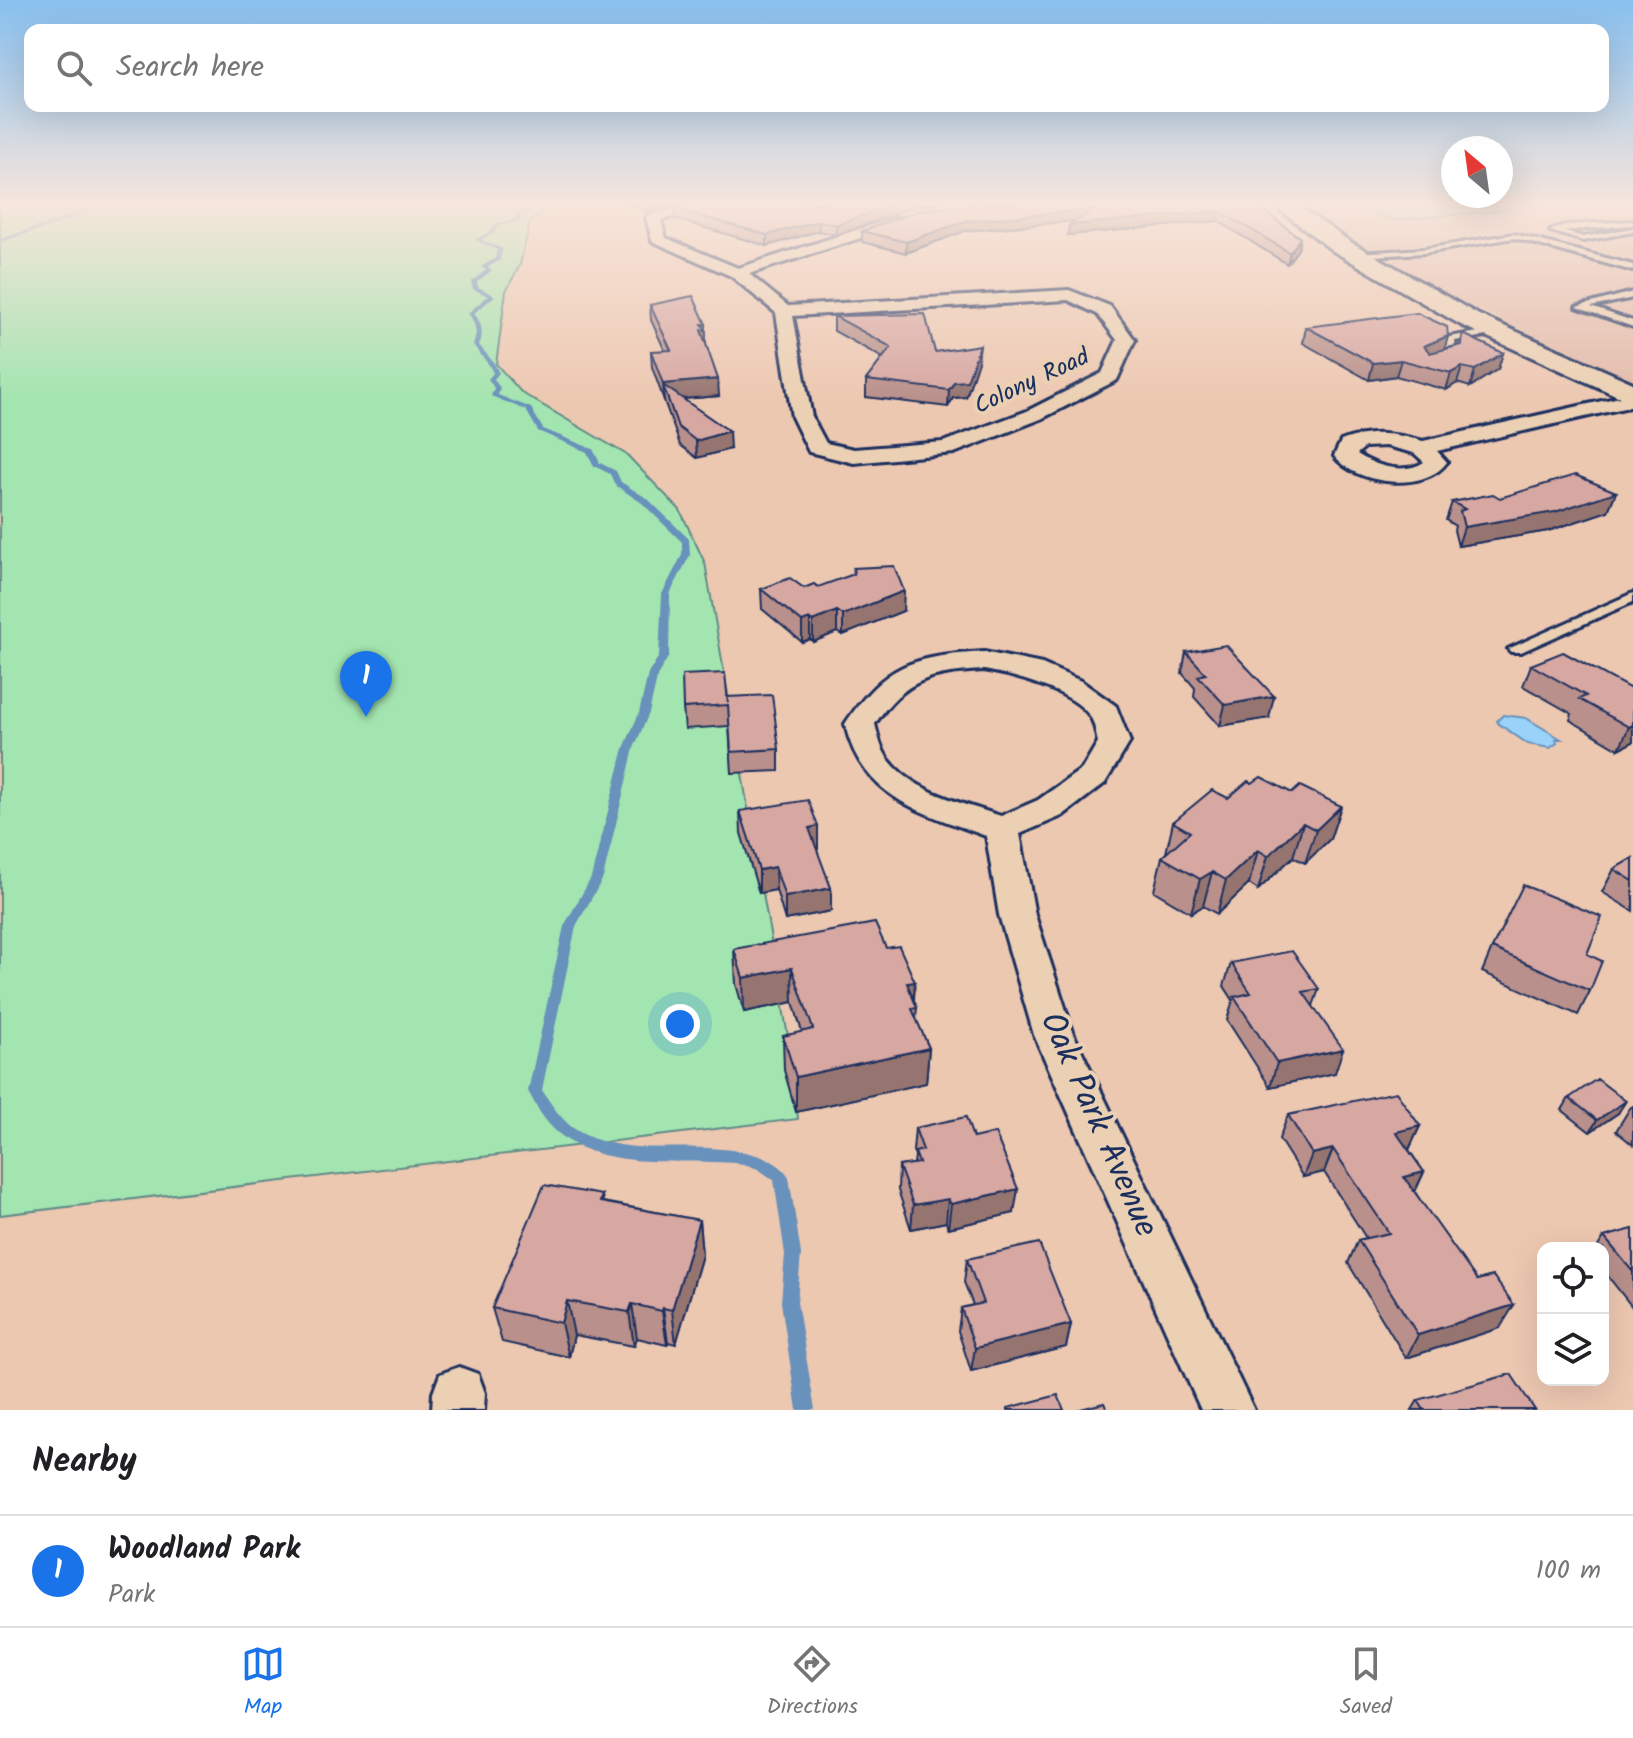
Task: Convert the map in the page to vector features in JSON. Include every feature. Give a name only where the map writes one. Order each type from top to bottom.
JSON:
[{"type":"main road","points":[[1381,269],[1496,332],[1633,397]]},
{"type":"street","points":[[727,269],[737,273],[784,311]]},
{"type":"street","points":[[737,273],[751,269]]},
{"type":"street","name":"Colony Road","points":[[1069,295],[1096,303],[1116,322],[1126,340],[1110,376],[1034,415],[946,448],[854,456],[817,447],[802,417],[784,311],[1069,295]]},
{"type":"street","points":[[1422,448],[1633,397]]},
{"type":"street","points":[[984,661],[1032,670],[1071,687],[1105,712],[1114,742],[1094,776],[1050,808],[1002,829],[924,800],[880,770],[866,750],[860,724],[878,694],[905,674],[943,663],[984,661]]},
{"type":"street","name":"Oak Park Avenue","points":[[1002,829],[1017,915],[1054,1035],[1228,1410]]},
{"type":"lane","points":[[1633,295],[1581,307],[1633,324]]},
{"type":"lane","points":[[1427,363],[1452,356],[1452,339],[1496,332]]},
{"type":"lane","points":[[1516,649],[1633,597]]},
{"type":"shaded area","points":[[1400,269],[1633,269],[1633,383],[1419,280]]},
{"type":"green space","points":[[0,269],[518,269],[506,291],[496,364],[522,393],[627,455],[680,510],[705,563],[789,1042],[798,1119],[0,1215]]},
{"type":"water","points":[[1503,715],[1526,718],[1561,739],[1556,739],[1557,743],[1550,748],[1528,744],[1499,724],[1497,721]]},
{"type":"building","points":[[693,296],[706,324],[702,324],[705,330],[701,330],[718,379],[663,384],[651,351],[671,350],[650,305]]},
{"type":"building","points":[[1417,313],[1447,327],[1448,336],[1424,346],[1430,353],[1462,345],[1463,334],[1503,353],[1475,370],[1462,367],[1451,373],[1401,360],[1373,363],[1306,327]]},
{"type":"building","points":[[925,314],[935,352],[980,345],[967,381],[954,382],[949,390],[866,380],[891,347],[834,316]]},
{"type":"building","points":[[663,385],[729,431],[696,441],[678,427]]},
{"type":"building","points":[[1575,475],[1616,492],[1555,512],[1464,527],[1460,511],[1465,509],[1452,502],[1493,494],[1500,498]]},
{"type":"building","points":[[894,566],[904,591],[843,615],[837,611],[813,621],[802,622],[761,589],[790,578],[804,588],[814,584],[818,587],[854,574],[853,568]]},
{"type":"building","points":[[1226,645],[1274,696],[1225,705],[1198,676],[1206,674],[1186,652]]},
{"type":"building","points":[[1563,652],[1633,690],[1633,725],[1629,727],[1579,699],[1586,696],[1531,665]]},
{"type":"building","points":[[725,673],[727,697],[772,695],[779,749],[731,752],[728,705],[683,708],[682,675]]},
{"type":"building","points":[[1261,777],[1292,793],[1300,786],[1341,806],[1316,830],[1303,823],[1268,856],[1258,850],[1226,880],[1212,872],[1200,879],[1162,857],[1190,832],[1173,822],[1212,790],[1228,798],[1248,781],[1252,783]]},
{"type":"building","points":[[808,800],[818,826],[809,828],[831,888],[785,897],[775,867],[759,870],[740,811]]},
{"type":"building","points":[[1633,858],[1633,881],[1614,869]]},
{"type":"building","points":[[1523,885],[1602,917],[1587,954],[1602,961],[1590,991],[1492,948]]},
{"type":"building","points":[[875,923],[886,948],[899,946],[915,982],[907,983],[917,1008],[912,1009],[929,1048],[796,1077],[783,1036],[813,1029],[792,968],[743,978],[734,949]]},
{"type":"building","points":[[1292,951],[1319,989],[1303,992],[1343,1049],[1277,1063],[1234,997],[1251,993],[1231,963]]},
{"type":"building","points":[[1597,1079],[1626,1101],[1597,1120],[1569,1098]]},
{"type":"building","points":[[1396,1092],[1420,1126],[1396,1132],[1424,1172],[1404,1177],[1477,1280],[1493,1276],[1514,1305],[1418,1335],[1358,1240],[1389,1233],[1333,1149],[1312,1154],[1288,1115]]},
{"type":"building","points":[[966,1117],[973,1138],[995,1133],[1018,1189],[951,1204],[948,1199],[913,1205],[899,1166],[919,1163],[915,1152],[923,1150],[915,1128]]},
{"type":"building","points":[[544,1185],[602,1195],[600,1202],[699,1220],[672,1310],[663,1308],[662,1311],[632,1304],[629,1312],[567,1301],[561,1323],[492,1308]]},
{"type":"building","points":[[1633,1229],[1633,1272],[1609,1242],[1604,1237]]},
{"type":"building","points":[[1039,1243],[1071,1324],[975,1348],[961,1308],[983,1303],[967,1259]]},
{"type":"building","points":[[1511,1374],[1535,1410],[1424,1410],[1418,1400]]},
{"type":"building","points":[[1058,1395],[1064,1410],[1008,1410],[1008,1408]]},
{"type":"building","points":[[1104,1403],[1107,1410],[1077,1410]]},
{"type":"waterway","points":[[487,269],[474,282],[475,288],[492,296],[471,313],[479,329],[476,345],[496,373],[491,379],[497,388],[494,396],[529,409],[540,430],[590,451],[597,464],[613,473],[618,483],[645,501],[686,541],[686,555],[666,594],[664,656],[653,674],[644,713],[629,748],[597,878],[570,926],[535,1091],[550,1115],[568,1132],[588,1143],[635,1154],[744,1158],[764,1164],[781,1177],[793,1254],[789,1302],[806,1410]]},
{"type":"place","name":"Woodland Park","points":[[366,717]]}]
